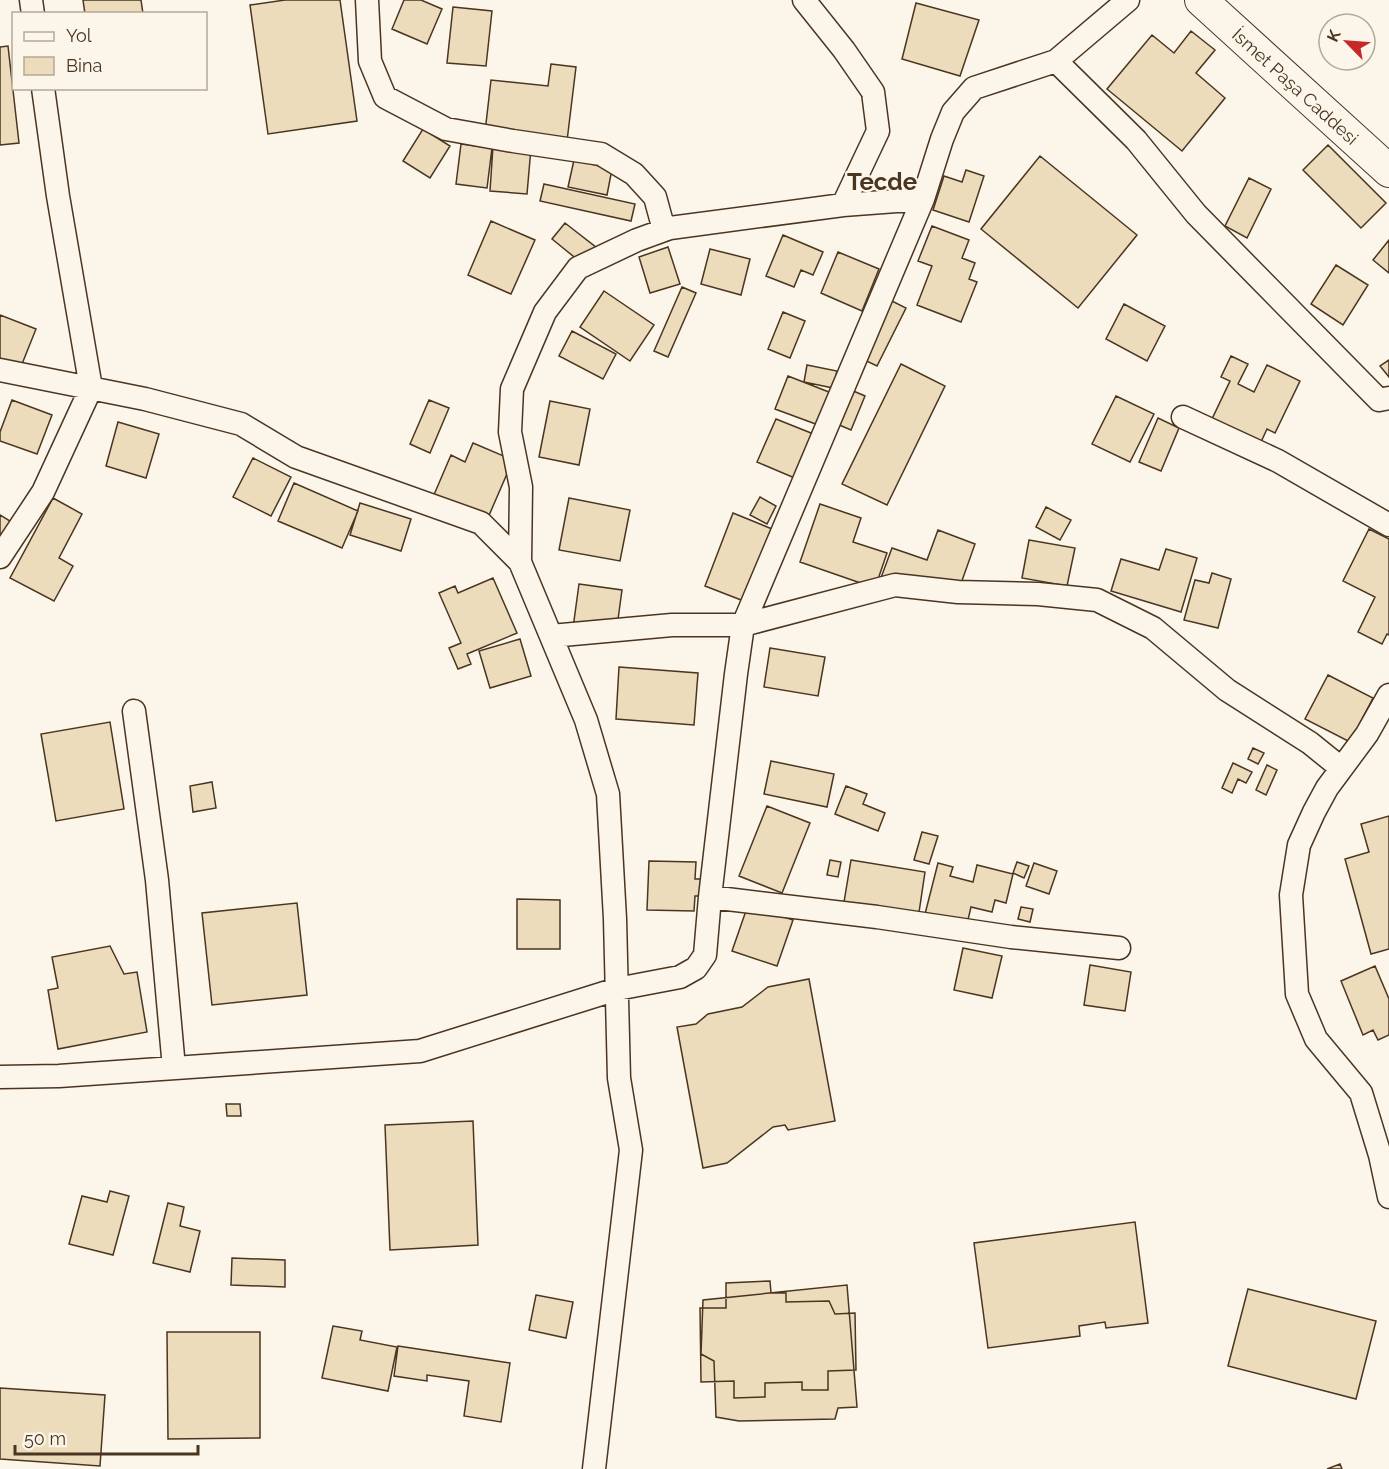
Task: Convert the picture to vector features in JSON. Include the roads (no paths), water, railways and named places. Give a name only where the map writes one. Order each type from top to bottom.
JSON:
[{"type":"main road","name":"İsmet Paşa Caddesi","points":[[1201,0],[1389,171]]},
{"type":"street","points":[[367,0],[370,62],[385,97],[446,129],[601,154],[634,174],[655,196],[664,230]]},
{"type":"street","points":[[804,0],[844,50],[873,92],[878,131],[843,205]]},
{"type":"street","points":[[0,1077],[59,1076],[420,1051],[617,989],[680,977],[696,968],[705,955],[743,625],[923,199],[953,112],[974,88],[1056,61],[1128,0]]},
{"type":"street","points":[[1056,61],[1136,140],[1196,214],[1370,392],[1379,400],[1389,398]]},
{"type":"street","points":[[0,557],[43,492],[91,388],[58,196],[43,90]]},
{"type":"street","points":[[520,562],[521,487],[510,432],[512,389],[546,312],[578,268],[637,240],[670,228],[843,205],[923,199]]},
{"type":"street","points":[[0,370],[145,399],[241,424],[296,457],[481,523],[520,562],[586,720],[608,795],[615,919],[619,1078],[631,1150],[594,1469]]},
{"type":"street","points":[[1183,417],[1278,461],[1389,525]]},
{"type":"street","points":[[551,636],[672,625],[743,625],[895,585],[958,592],[1038,594],[1097,600],[1153,628],[1227,690],[1310,743],[1341,768]]},
{"type":"street","points":[[1389,695],[1367,734],[1327,788],[1299,845],[1291,895],[1297,994],[1316,1039],[1361,1093],[1384,1154],[1389,1197]]},
{"type":"street","points":[[134,711],[157,880],[174,1068]]},
{"type":"street","points":[[710,897],[877,917],[1011,937],[1119,948]]},
{"type":"district","name":"Tecde","points":[[882,181]]}]
